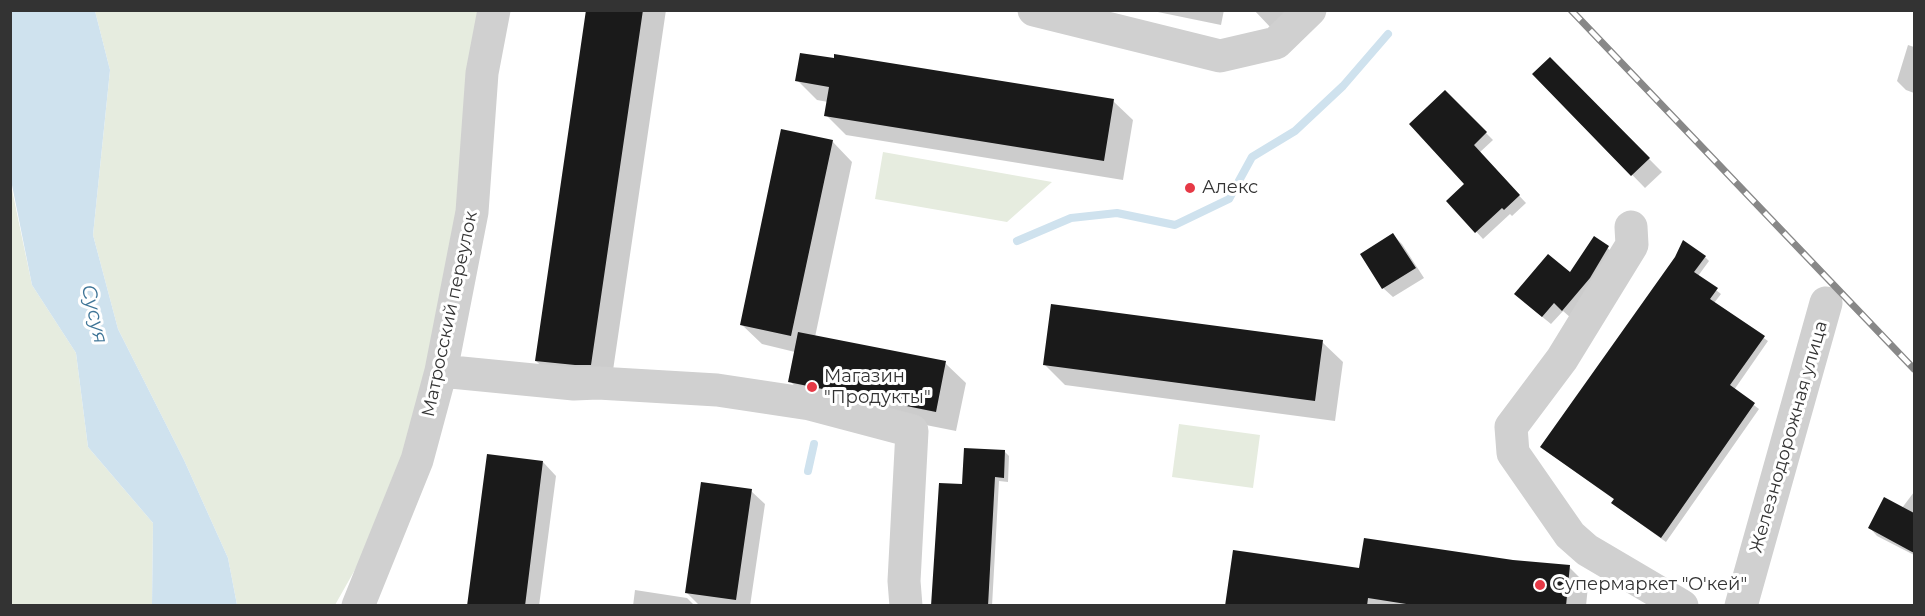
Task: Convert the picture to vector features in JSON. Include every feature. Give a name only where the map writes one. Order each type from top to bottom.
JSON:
[{"type":"street","name":"Матросский переулок","points":[[358,606],[417,460],[441,371],[472,212],[482,73],[494,10]]},
{"type":"street","points":[[1034,10],[1220,56],[1276,43],[1310,10]]},
{"type":"street","points":[[1631,227],[1632,244],[1562,359],[1511,427],[1513,453],[1570,535],[1587,550],[1682,606]]},
{"type":"street","name":"Железнодорожная улица","points":[[1741,606],[1826,303]]},
{"type":"street","points":[[441,371],[574,384],[598,383],[717,390],[810,404],[912,431],[904,581],[906,606]]},
{"type":"shaded area","points":[[95,11],[494,11],[417,460],[335,605],[237,605],[228,558],[184,460],[118,329],[93,235],[110,70]]},
{"type":"shaded area","points":[[883,152],[1052,182],[1007,222],[875,199]]},
{"type":"shaded area","points":[[10,180],[32,285],[76,353],[88,447],[153,523],[152,605],[11,605]]},
{"type":"shaded area","points":[[1179,424],[1260,435],[1253,488],[1172,477]]},
{"type":"water","name":"Сусуя","points":[[10,11],[95,11],[110,70],[93,235],[118,329],[184,460],[228,558],[237,605],[152,605],[153,523],[88,447],[76,353],[32,285],[11,180]]},
{"type":"building","points":[[586,10],[643,10],[591,365],[575,365],[535,361]]},
{"type":"building","points":[[800,53],[834,58],[834,54],[1114,99],[1104,161],[824,116],[829,87],[795,81]]},
{"type":"building","points":[[1550,57],[1650,158],[1631,176],[1532,74]]},
{"type":"building","points":[[1445,90],[1487,132],[1474,145],[1520,195],[1475,233],[1446,201],[1464,184],[1409,124]]},
{"type":"building","points":[[781,129],[833,140],[791,336],[740,325]]},
{"type":"building","points":[[1393,233],[1416,268],[1382,289],[1360,254]]},
{"type":"building","points":[[1594,236],[1609,246],[1590,278],[1562,311],[1554,303],[1542,317],[1514,294],[1548,254],[1570,272]]},
{"type":"building","points":[[1683,240],[1706,256],[1694,272],[1718,288],[1710,299],[1765,336],[1730,385],[1755,403],[1661,538],[1611,503],[1614,499],[1540,447],[1675,257]]},
{"type":"building","points":[[1051,304],[1323,340],[1315,401],[1043,365]]},
{"type":"building","points":[[798,332],[946,361],[936,412],[788,382]]},
{"type":"building","points":[[964,448],[1005,450],[1004,478],[995,477],[988,606],[931,606],[939,483],[962,484]]},
{"type":"building","points":[[487,454],[543,461],[525,606],[467,606]]},
{"type":"building","points":[[701,482],[752,489],[736,600],[685,593]]},
{"type":"building","points":[[1884,497],[1914,513],[1914,553],[1868,528]]},
{"type":"building","points":[[1364,538],[1513,560],[1570,565],[1566,606],[1419,606],[1368,598],[1367,606],[1225,606],[1233,550],[1359,568]]},
{"type":"waterway","points":[[1017,241],[1071,218],[1117,213],[1175,225],[1229,199],[1252,157],[1295,131],[1343,86],[1388,34]]},
{"type":"waterway","points":[[808,471],[814,444]]},
{"type":"railway","points":[[1571,10],[1914,369]]},
{"type":"place","name":"Алекс","points":[[1190,188]]},
{"type":"place","name":"Магазин \"Продукты\"","points":[[812,387]]},
{"type":"place","name":"Супермаркет \"О'кей\"","points":[[1540,585]]}]
